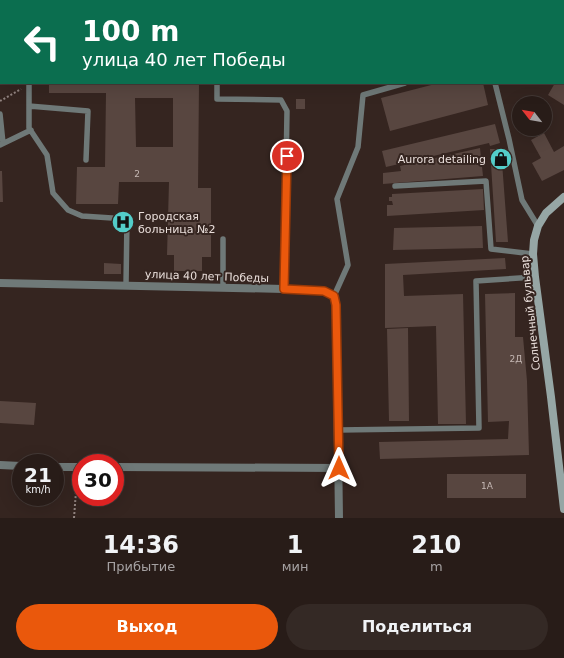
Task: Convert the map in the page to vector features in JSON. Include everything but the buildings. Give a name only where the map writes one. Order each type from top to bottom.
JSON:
[{"type":"main road","name":"Солнечный бульвар","points":[[564,197],[546,213],[538,226],[534,240],[534,277],[551,397],[564,509]]},
{"type":"street","name":"улица 40 лет Победы","points":[[0,283],[284,289],[324,291],[334,296]]},
{"type":"street","points":[[334,296],[336,305],[339,430],[339,518]]},
{"type":"street","points":[[0,465],[12,466]]},
{"type":"street","points":[[124,468],[339,468]]},
{"type":"lane","points":[[29,84],[30,128],[47,155],[53,193],[68,210],[82,216],[127,219],[126,285]]},
{"type":"lane","points":[[217,84],[217,99],[281,100],[287,111],[284,289]]},
{"type":"lane","points":[[334,296],[348,264],[337,199],[358,148],[364,95],[402,84]]},
{"type":"lane","points":[[494,84],[509,139],[522,200],[538,226]]},
{"type":"lane","points":[[29,106],[88,111],[86,160]]},
{"type":"lane","points":[[0,114],[2,144],[31,130]]},
{"type":"lane","points":[[395,186],[486,181],[491,249],[534,254]]},
{"type":"lane","points":[[223,239],[223,287]]},
{"type":"lane","points":[[339,430],[479,428],[476,281],[534,277]]},
{"type":"path","points":[[0,101],[29,84]]},
{"type":"path","points":[[74,518],[75,506]]},
{"type":"place","name":"Aurora detailing","points":[[501,159]]},
{"type":"place","name":"Городская больница №2","points":[[123,222]]},
{"type":"route","points":[[287,156],[284,289],[324,291],[334,296],[336,305],[339,468]]}]
